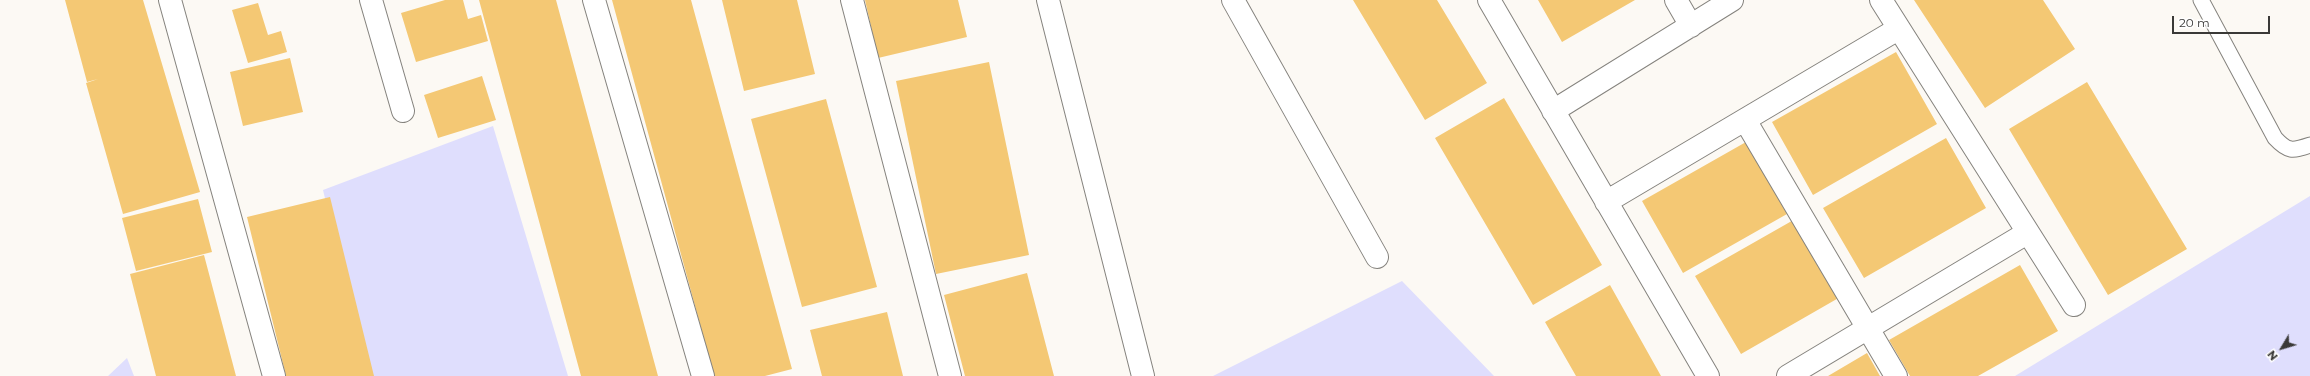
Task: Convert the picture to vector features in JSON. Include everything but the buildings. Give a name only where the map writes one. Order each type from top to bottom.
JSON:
[{"type":"street","points":[[170,0],[274,376]]},
{"type":"street","points":[[371,0],[403,111]]},
{"type":"street","points":[[594,0],[703,376]]},
{"type":"street","points":[[852,0],[950,376]]},
{"type":"street","points":[[1048,0],[1144,376]]},
{"type":"street","points":[[1233,0],[1377,257]]},
{"type":"street","points":[[1489,0],[1708,376]]},
{"type":"street","points":[[1676,0],[1691,26]]},
{"type":"street","points":[[1553,112],[1732,0]]},
{"type":"street","points":[[1881,0],[2074,305]]},
{"type":"street","points":[[1606,202],[1898,29]]},
{"type":"street","points":[[1745,120],[1896,376]]},
{"type":"street","points":[[1788,376],[2028,233]]},
{"type":"lane","points":[[2200,0],[2275,138],[2284,147],[2294,150],[2310,145]]},
{"type":"shaded area","points":[[493,126],[568,376],[368,376],[323,190]]},
{"type":"shaded area","points":[[2310,196],[2310,376],[2015,376]]},
{"type":"shaded area","points":[[1402,281],[1494,376],[1213,376]]},
{"type":"shaded area","points":[[127,358],[134,376],[108,376]]}]
